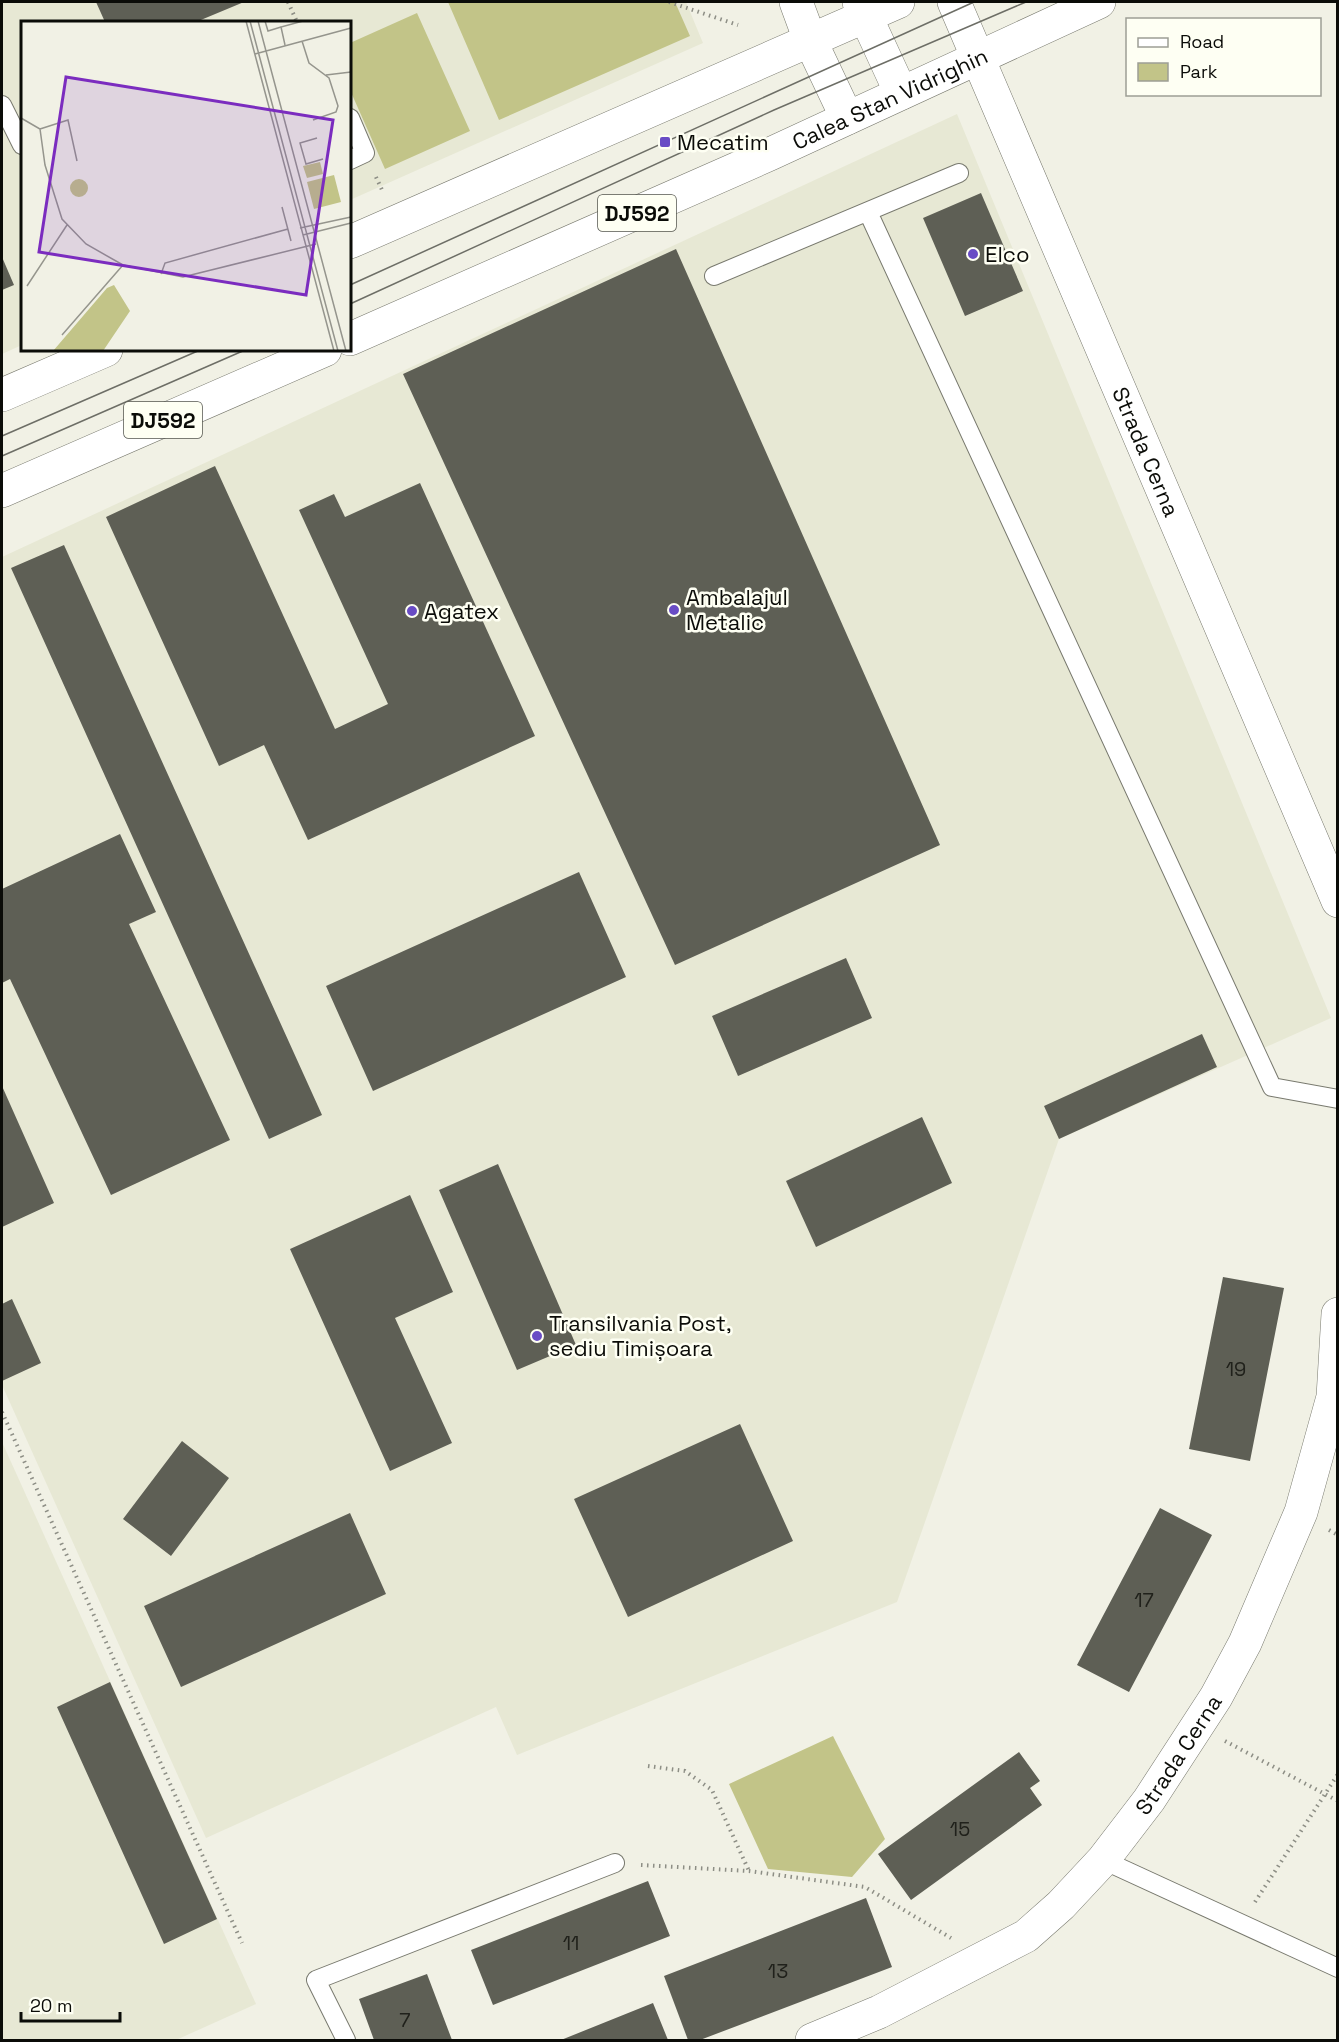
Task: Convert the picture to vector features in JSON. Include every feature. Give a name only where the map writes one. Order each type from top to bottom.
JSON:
[{"type":"street","points":[[796,2],[810,40],[847,118]]},
{"type":"street","points":[[351,242],[810,40],[862,9],[898,2]]},
{"type":"street","name":"Strada Cerna","points":[[954,2],[1338,901]]},
{"type":"street","name":"Calea Stan Vidrighin","points":[[351,339],[847,118],[1099,2]]},
{"type":"street","points":[[862,9],[901,93]]},
{"type":"street","points":[[2,395],[104,351]]},
{"type":"street","name":"DJ592","points":[[2,491],[323,351]]},
{"type":"street","name":"Strada Cerna","points":[[812,2040],[879,2012],[1026,1936],[1061,1905],[1103,1860],[1149,1800],[1198,1726],[1245,1643],[1301,1512],[1335,1398],[1338,1314]]},
{"type":"lane","points":[[2,105],[21,143]]},
{"type":"lane","points":[[351,120],[365,153],[351,160]]},
{"type":"lane","points":[[714,276],[959,173]]},
{"type":"lane","points":[[868,212],[1272,1087],[1338,1099]]},
{"type":"lane","points":[[1103,1860],[1338,1968]]},
{"type":"lane","points":[[346,2040],[316,1980],[615,1863]]},
{"type":"path","points":[[288,2],[297,21]]},
{"type":"path","points":[[669,2],[738,25]]},
{"type":"path","points":[[2,1412],[242,1943]]},
{"type":"path","points":[[1198,1726],[1338,1801]]},
{"type":"path","points":[[648,1766],[685,1771],[712,1790],[749,1871]]},
{"type":"path","points":[[1241,1923],[1338,1774]]},
{"type":"path","points":[[615,1863],[749,1871],[865,1887],[986,1958]]},
{"type":"shaded area","points":[[2,2],[686,2],[703,43],[351,200],[351,21],[21,21],[21,345],[2,354]]},
{"type":"shaded area","points":[[957,114],[1331,1018],[1059,1139],[897,1602],[517,1755],[496,1707],[206,1838],[2,1385],[2,557]]},
{"type":"shaded area","points":[[2,1442],[256,2004],[176,2040],[2,2040]]},
{"type":"green space","points":[[448,2],[675,2],[690,36],[499,120]]},
{"type":"green space","points":[[417,13],[470,131],[385,169],[351,92],[351,43]]},
{"type":"green space","points":[[833,1736],[885,1839],[852,1877],[768,1869],[729,1784]]},
{"type":"building","points":[[96,2],[244,2],[198,21],[105,21]]},
{"type":"building","name":"Elco","points":[[981,193],[1023,291],[965,316],[923,218]]},
{"type":"building","name":"Ambalajul Metalic","points":[[676,249],[940,845],[675,965],[403,374]]},
{"type":"building","points":[[2,257],[14,285],[2,290]]},
{"type":"building","name":"Agatex","points":[[215,466],[335,729],[388,704],[299,510],[334,494],[345,517],[420,483],[535,736],[308,840],[264,745],[219,766],[106,517]]},
{"type":"building","points":[[64,545],[322,1115],[269,1139],[11,568]]},
{"type":"building","points":[[120,834],[156,912],[129,924],[230,1140],[111,1195],[10,979],[2,983],[2,889]]},
{"type":"building","points":[[579,872],[626,977],[373,1091],[326,986]]},
{"type":"building","points":[[846,958],[872,1018],[738,1076],[712,1016]]},
{"type":"building","points":[[1202,1034],[1217,1067],[1059,1139],[1044,1106]]},
{"type":"building","points":[[2,1086],[54,1203],[2,1227]]},
{"type":"building","points":[[922,1117],[952,1183],[816,1247],[786,1181]]},
{"type":"building","points":[[498,1164],[576,1345],[517,1370],[439,1190]]},
{"type":"building","points":[[410,1195],[453,1292],[395,1318],[452,1443],[390,1471],[290,1249]]},
{"type":"building","points":[[1223,1277],[1284,1288],[1250,1461],[1189,1449]]},
{"type":"building","points":[[12,1299],[41,1363],[2,1381],[2,1304]]},
{"type":"building","points":[[740,1424],[793,1541],[628,1617],[574,1499]]},
{"type":"building","points":[[182,1441],[229,1478],[171,1556],[123,1519]]},
{"type":"building","points":[[1160,1508],[1212,1535],[1129,1692],[1077,1665]]},
{"type":"building","points":[[350,1513],[386,1594],[181,1687],[144,1606]]},
{"type":"building","points":[[110,1682],[217,1919],[164,1944],[57,1707]]},
{"type":"building","points":[[1019,1752],[1040,1781],[1030,1788],[1042,1805],[911,1900],[878,1854]]},
{"type":"building","points":[[648,1881],[670,1936],[493,2005],[471,1950]]},
{"type":"building","points":[[866,1898],[892,1967],[700,2040],[688,2040],[664,1976]]},
{"type":"building","points":[[427,1974],[452,2040],[374,2040],[359,1999]]},
{"type":"building","points":[[653,2003],[668,2040],[561,2040]]},
{"type":"tram line","points":[[351,285],[974,2]]},
{"type":"tram line","points":[[351,304],[774,110],[1026,2]]},
{"type":"tram line","points":[[2,436],[198,351]]},
{"type":"tram line","points":[[2,456],[243,351]]},
{"type":"place","name":"Mecatim","points":[[665,142]]},
{"type":"place","name":"Elco","points":[[973,254]]},
{"type":"place","name":"Ambalajul Metalic","points":[[674,610]]},
{"type":"place","name":"Agatex","points":[[412,611]]},
{"type":"place","name":"Transilvania Post, sediu Timișoara","points":[[537,1336]]}]
